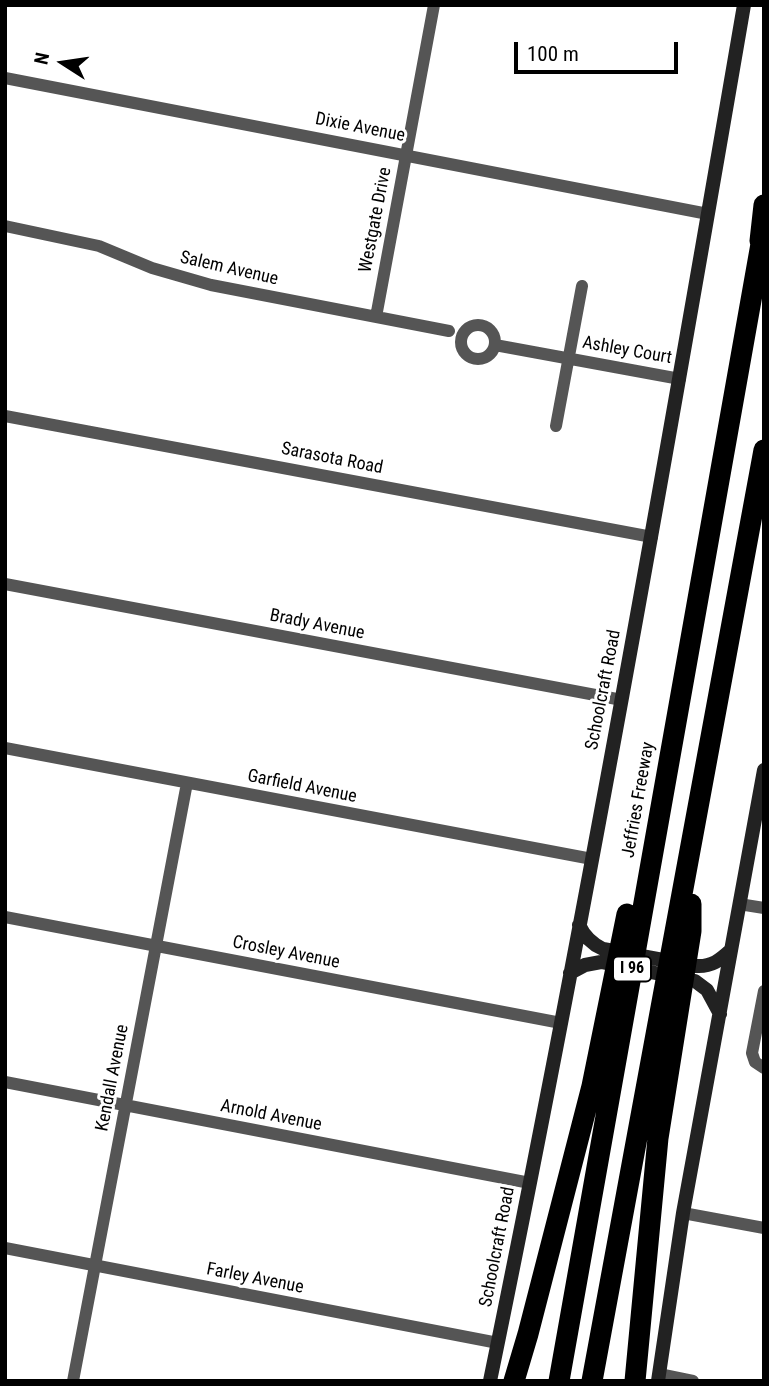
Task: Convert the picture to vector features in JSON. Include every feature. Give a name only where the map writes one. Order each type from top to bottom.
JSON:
[{"type":"highway","name":"Jeffries Freeway","points":[[559,1381],[762,237],[764,205]]},
{"type":"highway","name":"I 96","points":[[592,1381],[764,450]]},
{"type":"highway","points":[[514,1381],[592,1086],[616,978],[644,823],[682,686]]},
{"type":"highway","points":[[635,1381],[658,1139],[691,931],[690,860]]},
{"type":"main road","name":"Schoolcraft Road","points":[[490,1381],[622,700],[744,5]]},
{"type":"main road","points":[[659,1378],[683,1213],[764,770]]},
{"type":"main road","points":[[579,925],[602,955]]},
{"type":"main road","points":[[570,974],[602,955],[695,974],[732,950]]},
{"type":"main road","points":[[695,974],[720,1014]]},
{"type":"street","name":"Westgate Drive","points":[[376,317],[434,5]]},
{"type":"street","name":"Dixie Avenue","points":[[5,78],[708,214]]},
{"type":"street","name":"Salem Avenue","points":[[5,226],[99,246],[152,268],[211,285],[449,331]]},
{"type":"street","name":"Ashley Court","points":[[556,425],[582,286]]},
{"type":"street","name":"Ashley Court","points":[[495,345],[680,379]]},
{"type":"street","name":"Sarasota Road","points":[[5,416],[652,537]]},
{"type":"street","name":"Brady Avenue","points":[[5,583],[622,700]]},
{"type":"street","name":"Garfield Avenue","points":[[5,748],[592,859]]},
{"type":"street","name":"Kendall Avenue","points":[[73,1381],[187,783]]},
{"type":"street","points":[[739,904],[764,908]]},
{"type":"street","name":"Crosley Avenue","points":[[5,917],[561,1023]]},
{"type":"street","points":[[764,991],[752,1053],[755,1062],[764,1068]]},
{"type":"street","name":"Arnold Avenue","points":[[5,1082],[530,1183]]},
{"type":"street","points":[[683,1213],[764,1228]]},
{"type":"street","name":"Farley Avenue","points":[[5,1248],[498,1343]]},
{"type":"street","points":[[659,1378],[693,1381]]}]
